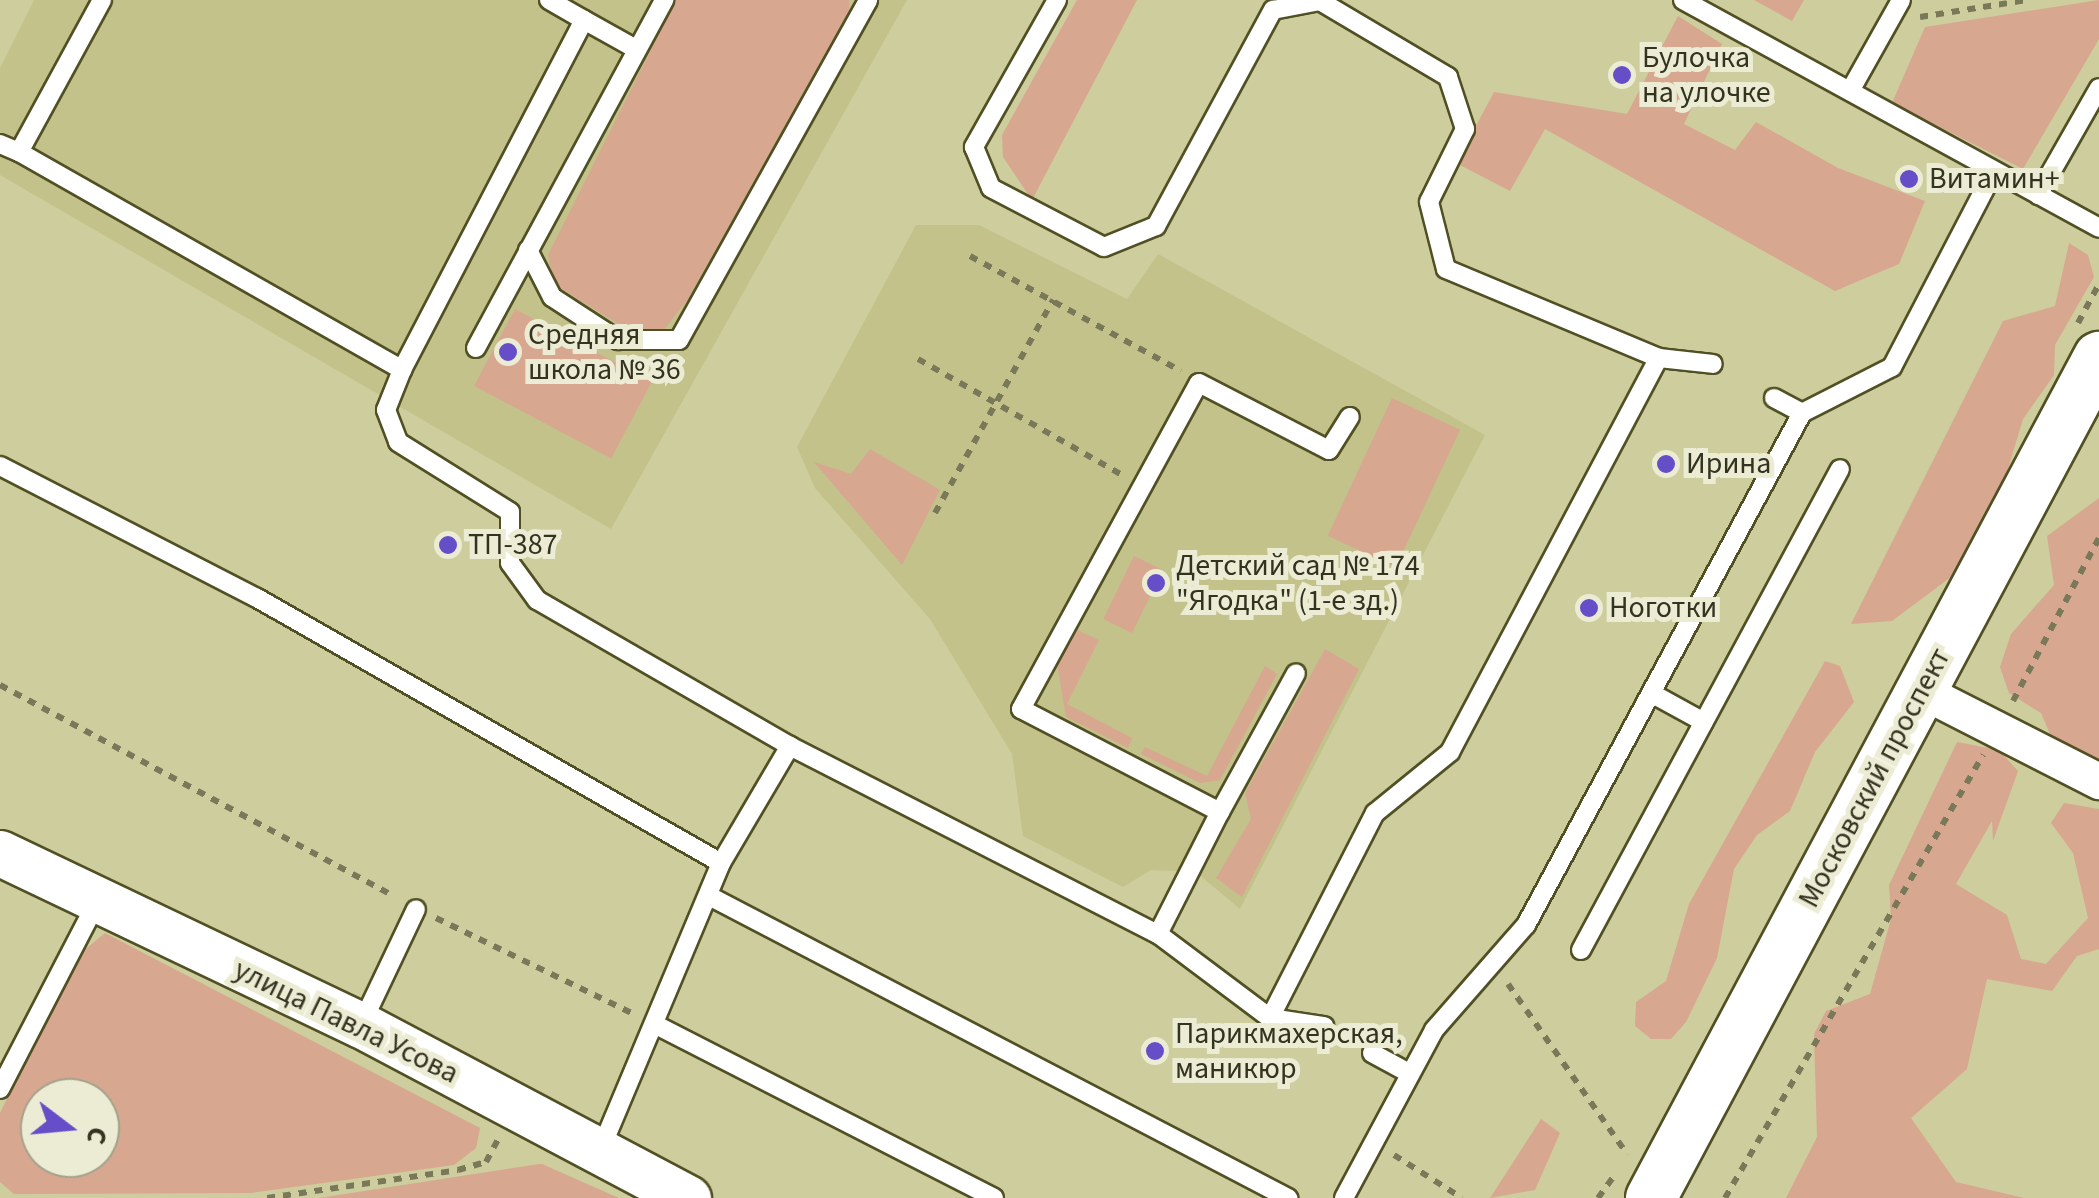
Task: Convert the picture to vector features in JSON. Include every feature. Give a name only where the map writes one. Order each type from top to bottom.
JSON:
[{"type":"main road","name":"Московский проспект","points":[[1651,1198],[2099,357]]},
{"type":"street","points":[[1922,692],[2099,781]]},
{"type":"street","name":"улица Павла Усова","points":[[0,854],[96,904],[361,1025],[688,1198]]},
{"type":"lane","points":[[19,152],[102,0]]},
{"type":"lane","points":[[549,0],[636,48]]},
{"type":"lane","points":[[476,348],[664,0]]},
{"type":"lane","points":[[1057,0],[974,147],[991,188],[1104,247],[1156,226],[1273,10],[1320,1],[1448,77],[1465,129],[1429,202],[1446,269],[1660,358],[1712,364]]},
{"type":"lane","points":[[1683,0],[2099,228]]},
{"type":"lane","points":[[1850,92],[1901,0]]},
{"type":"lane","points":[[528,250],[552,297],[618,340],[679,340],[864,3]]},
{"type":"lane","points":[[584,20],[402,370],[386,410],[398,442],[510,512],[510,563],[537,600],[790,746],[1158,934],[1270,1018],[1324,1026]]},
{"type":"lane","points":[[2038,195],[2099,88]]},
{"type":"lane","points":[[0,144],[402,370]]},
{"type":"lane","points":[[1344,1198],[1409,1073],[1526,925],[1802,414],[1892,367],[1994,171]]},
{"type":"lane","points":[[1270,1018],[1375,813],[1450,752],[1660,358]]},
{"type":"lane","points":[[1220,812],[1020,708],[1199,383],[1329,450],[1350,417]]},
{"type":"lane","points":[[1774,398],[1802,414]]},
{"type":"lane","points":[[0,466],[257,598],[721,863]]},
{"type":"lane","points":[[1580,950],[1840,469]]},
{"type":"lane","points":[[1158,934],[1296,673]]},
{"type":"lane","points":[[1651,693],[1704,722]]},
{"type":"lane","points":[[600,1151],[660,1027],[712,898],[721,863],[790,746]]},
{"type":"lane","points":[[712,898],[1288,1198]]},
{"type":"lane","points":[[0,1089],[96,904]]},
{"type":"lane","points":[[361,1025],[416,908]]},
{"type":"lane","points":[[660,1027],[955,1190],[994,1198]]},
{"type":"lane","points":[[1372,1053],[1409,1073]]},
{"type":"path","points":[[1889,22],[2027,0]]},
{"type":"path","points":[[970,256],[1199,383]]},
{"type":"path","points":[[935,513],[1053,300]]},
{"type":"path","points":[[918,359],[1142,486]]},
{"type":"path","points":[[1725,1198],[1998,729],[2099,538]]},
{"type":"path","points":[[0,686],[416,908],[660,1027]]},
{"type":"path","points":[[1493,962],[1628,1155]]},
{"type":"path","points":[[267,1198],[458,1170],[486,1162],[500,1135]]},
{"type":"path","points":[[1372,1142],[1462,1198]]},
{"type":"shaded area","name":"Средняя школа № 36","points":[[34,0],[907,0],[611,529],[0,175],[0,68]]},
{"type":"shaded area","points":[[676,0],[849,0],[849,11],[688,299],[664,330],[631,332],[554,284],[548,255]]},
{"type":"shaded area","points":[[1077,0],[1137,0],[1032,200],[1003,157],[1002,135]]},
{"type":"shaded area","points":[[1754,0],[1804,0],[1792,21]]},
{"type":"shaded area","points":[[2099,0],[2099,39],[2023,169],[1892,103],[1925,27]]},
{"type":"shaded area","points":[[1678,16],[1722,44],[1684,124],[1735,150],[1756,122],[1838,168],[1925,201],[1899,264],[1835,291],[1545,129],[1510,191],[1456,163],[1494,92],[1627,114]]},
{"type":"shaded area","name":"Детский сад № 174 \"Ягодка\" (1-е зд.)","points":[[916,225],[979,225],[1127,299],[1158,254],[1485,435],[1240,909],[1196,872],[1151,870],[1123,887],[1023,836],[1012,754],[930,619],[815,488],[797,447]]},
{"type":"shaded area","points":[[2069,243],[2088,255],[2094,277],[2055,345],[2054,375],[2023,419],[2001,492],[1959,571],[1892,621],[1851,624],[2003,321],[2055,306]]},
{"type":"shaded area","points":[[515,309],[652,382],[611,459],[474,386]]},
{"type":"shaded area","points":[[1392,398],[1460,430],[1396,567],[1328,536]]},
{"type":"shaded area","points":[[870,449],[940,490],[902,565],[814,462],[851,474]]},
{"type":"shaded area","points":[[2099,498],[2099,765],[2052,739],[2041,713],[2009,693],[2000,667],[2011,634],[2054,585],[2047,536]]},
{"type":"shaded area","points":[[1134,556],[1163,570],[1132,633],[1103,619]]},
{"type":"shaded area","points":[[1077,630],[1099,640],[1067,704],[1132,738],[1128,748],[1066,717],[1057,664]]},
{"type":"shaded area","points":[[1325,649],[1359,669],[1242,897],[1216,878],[1251,819],[1245,793]]},
{"type":"shaded area","points":[[1825,661],[1840,666],[1854,702],[1815,752],[1790,811],[1757,835],[1734,869],[1717,958],[1686,1022],[1671,1039],[1651,1039],[1635,1026],[1636,1002],[1666,981],[1689,904]]},
{"type":"shaded area","points":[[1265,666],[1277,674],[1220,780],[1200,783],[1141,754],[1145,747],[1207,776]]},
{"type":"shaded area","points":[[1957,742],[1999,750],[2018,771],[1993,841],[1992,821],[1956,884],[2007,915],[2021,959],[2046,964],[2088,918],[2073,853],[2051,823],[2064,803],[2099,809],[2099,949],[2077,956],[2052,991],[1987,979],[1967,1069],[1911,1118],[1956,1182],[2024,1198],[1786,1198],[1817,1137],[1814,1034],[1826,1011],[1870,994],[1891,919],[1889,885]]},
{"type":"shaded area","points":[[105,933],[480,1128],[476,1148],[454,1165],[251,1193],[14,1194],[0,1182],[0,1113],[76,957]]},
{"type":"shaded area","points":[[1541,1119],[1560,1133],[1535,1190],[1490,1198]]},
{"type":"shaded area","points":[[539,1164],[619,1198],[319,1198]]},
{"type":"place","name":"Булочка на улочке","points":[[1622,75]]},
{"type":"place","name":"Витамин+","points":[[1909,179]]},
{"type":"place","name":"Средняя школа № 36","points":[[508,352]]},
{"type":"place","name":"Ирина","points":[[1666,464]]},
{"type":"place","name":"ТП-387","points":[[448,545]]},
{"type":"place","name":"Детский сад № 174 \"Ягодка\" (1-е зд.)","points":[[1156,583]]},
{"type":"place","name":"Ноготки","points":[[1589,608]]},
{"type":"place","name":"Парикмахерская, маникюр","points":[[1155,1051]]}]
